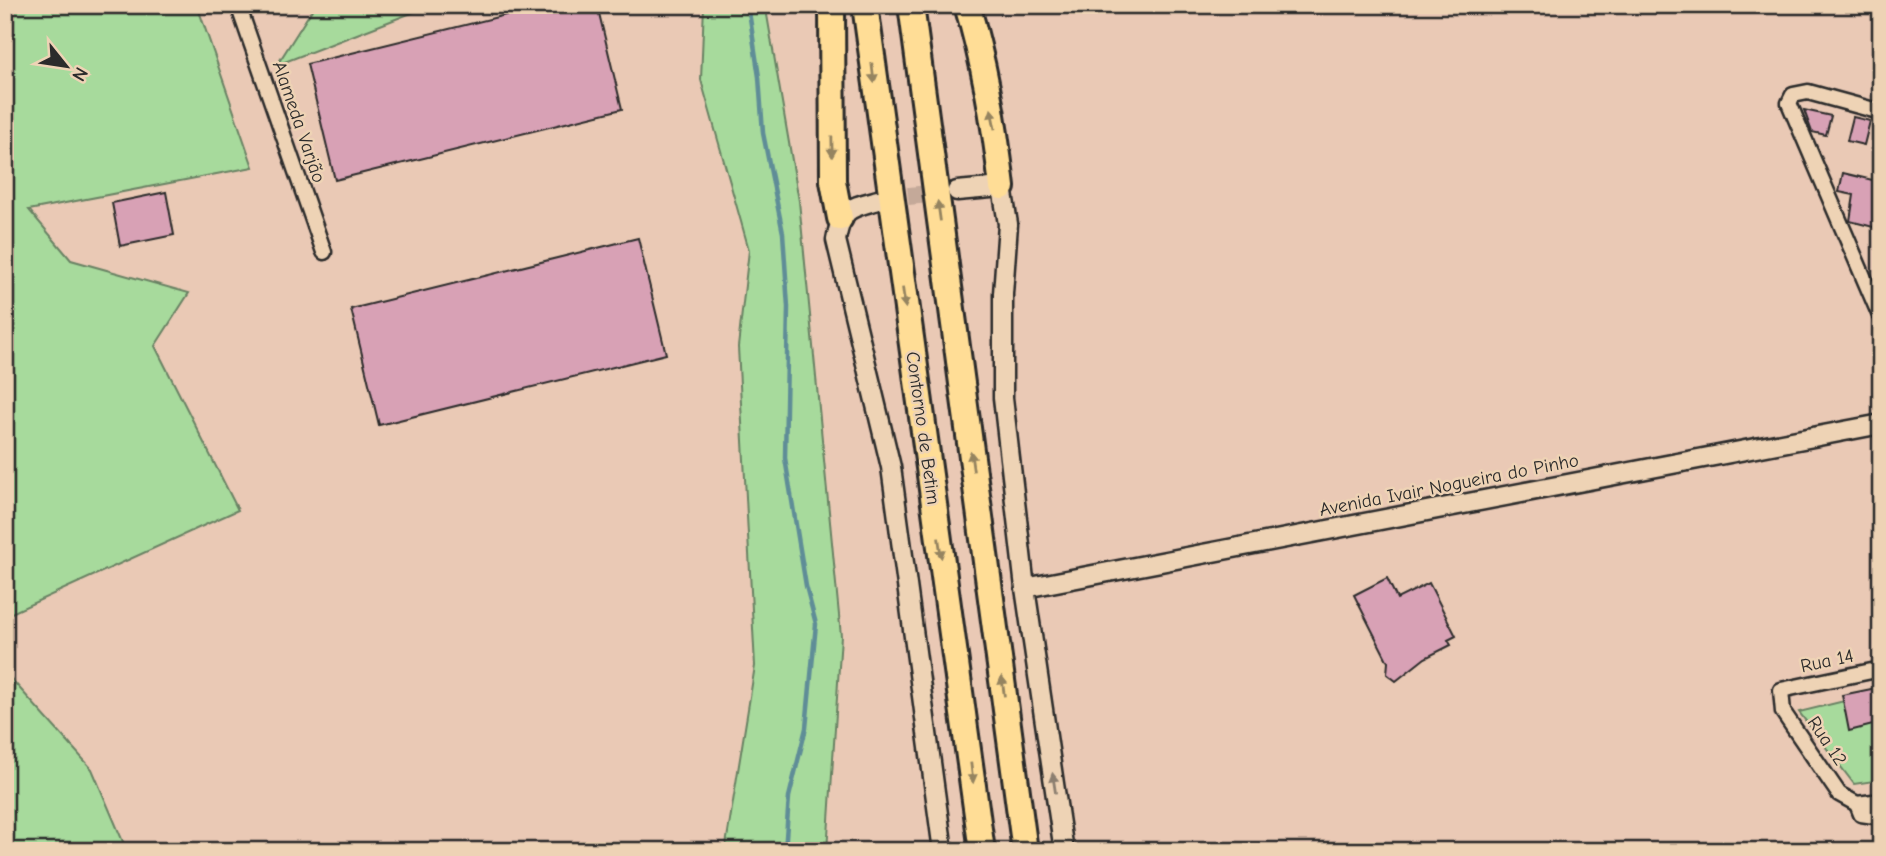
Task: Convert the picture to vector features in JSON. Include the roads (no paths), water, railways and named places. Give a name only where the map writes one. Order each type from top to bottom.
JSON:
[{"type":"highway","points":[[832,5],[833,181],[840,218]]},
{"type":"highway","name":"Contorno de Betim","points":[[865,5],[982,851]]},
{"type":"highway","points":[[911,5],[1025,851]]},
{"type":"highway","points":[[967,5],[980,47],[996,132],[1002,187]]},
{"type":"street","name":"Alameda Varjão","points":[[238,5],[324,252]]},
{"type":"street","points":[[1881,112],[1808,92],[1793,94],[1789,103],[1881,318]]},
{"type":"street","points":[[957,191],[1002,187],[1008,223],[1003,294],[1003,398],[1025,588],[1064,851]]},
{"type":"street","points":[[840,218],[851,207],[878,200]]},
{"type":"street","name":"Contorno de Betim","points":[[840,218],[836,240],[891,467],[943,851]]},
{"type":"street","name":"Avenida Ivair Nogueira do Pinho","points":[[1025,588],[1881,424]]},
{"type":"street","name":"Rua 14","points":[[1782,690],[1881,669]]},
{"type":"street","name":"Rua 12","points":[[1782,690],[1783,712],[1839,794],[1857,804],[1861,814],[1881,817]]},
{"type":"street","points":[[1857,804],[1881,801]]},
{"type":"waterway","points":[[748,5],[759,77],[763,133],[783,233],[788,307],[785,458],[806,586],[816,624],[806,728],[789,797],[785,851]]},
{"type":"tunnel","points":[[881,199],[947,192]]}]
